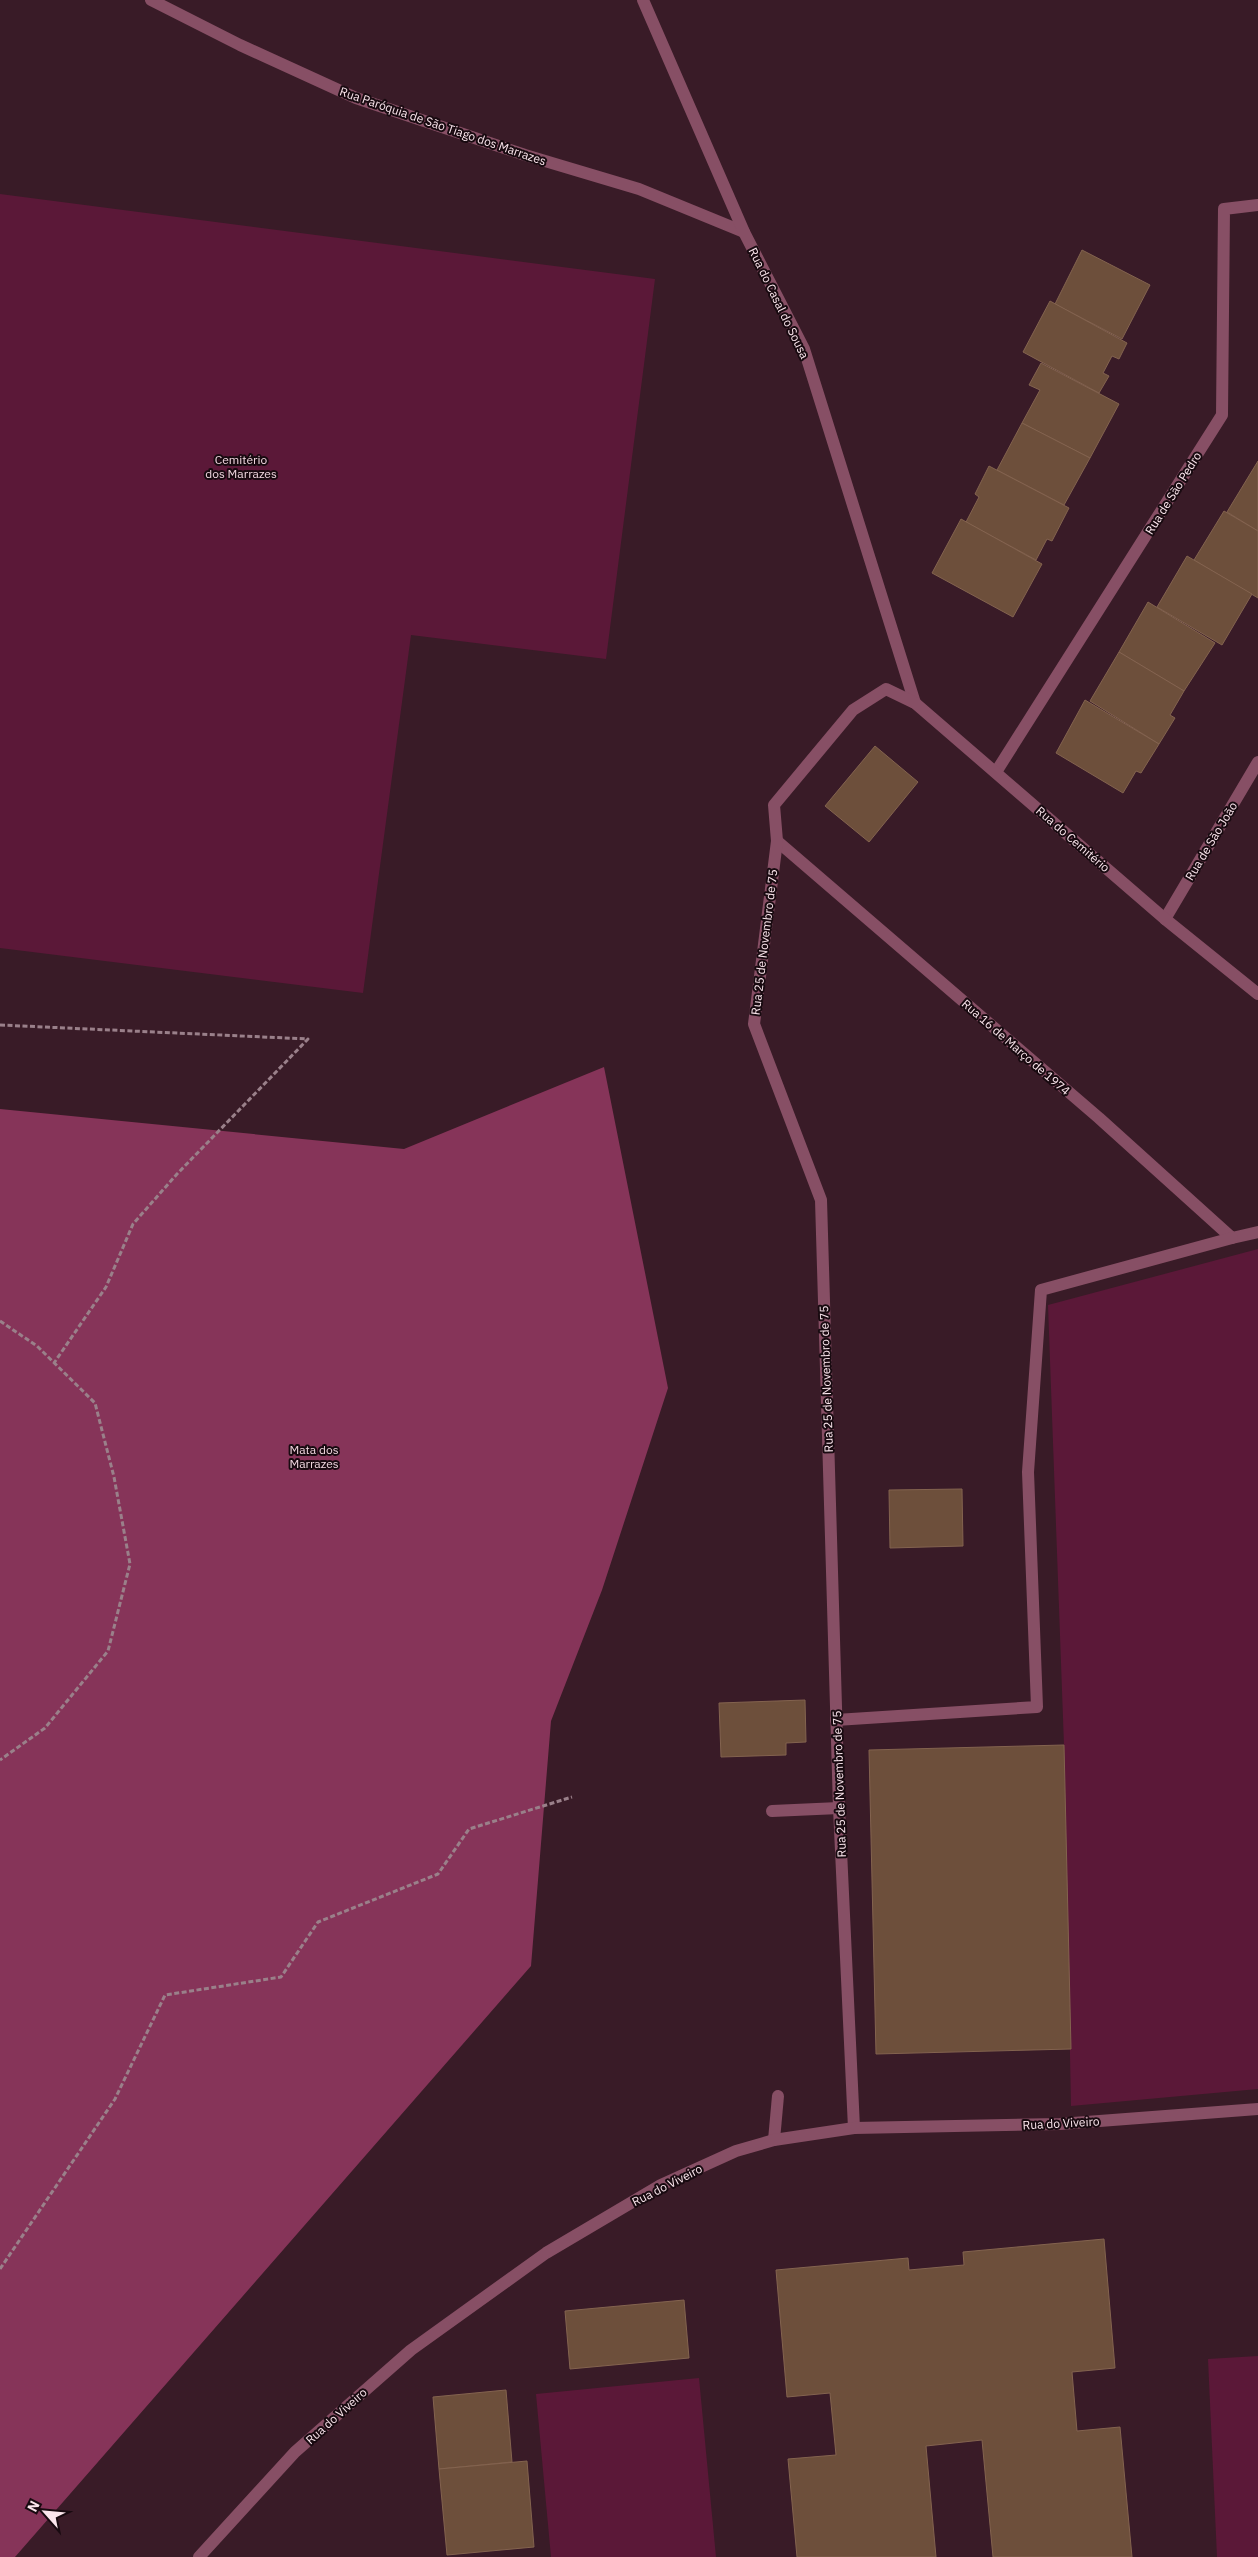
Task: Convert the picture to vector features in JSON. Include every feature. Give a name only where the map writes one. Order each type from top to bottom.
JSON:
[{"type":"street","name":"Rua Paróquia de São Tiago dos Marrazes","points":[[151,0],[240,45],[356,98],[525,155],[638,189],[744,232]]},
{"type":"street","name":"Rua do Casal do Sousa","points":[[643,0],[744,232],[804,349],[915,703]]},
{"type":"street","name":"Rua de São Pedro","points":[[996,772],[1222,415],[1224,209],[1258,205]]},
{"type":"street","name":"Rua do Cemitério","points":[[886,689],[915,703],[1165,920],[1258,994]]},
{"type":"street","name":"Rua 25 de Novembro de 75","points":[[854,2128],[839,1808],[821,1200],[754,1024],[777,841],[774,805],[853,710],[886,689]]},
{"type":"street","name":"Rua de São João","points":[[1165,920],[1258,762]]},
{"type":"street","name":"Rua 16 de Março de 1974","points":[[777,841],[1098,1118],[1232,1238]]},
{"type":"street","points":[[836,1720],[1037,1707],[1028,1472],[1041,1290],[1258,1232]]},
{"type":"street","points":[[772,1811],[839,1808]]},
{"type":"street","points":[[774,2140],[778,2096]]},
{"type":"street","name":"Rua do Viveiro","points":[[199,2557],[295,2452],[411,2350],[546,2253],[662,2185],[736,2151],[774,2140],[854,2128],[1060,2124],[1258,2109]]},
{"type":"path","points":[[0,1025],[308,1039],[177,1174],[133,1224],[106,1287],[54,1362]]},
{"type":"path","points":[[0,1321],[38,1346],[95,1403],[114,1477],[130,1564],[108,1652],[45,1728],[0,1760]]},
{"type":"path","points":[[0,2269],[115,2099],[166,1995],[281,1976],[318,1922],[438,1874],[470,1829],[572,1797]]},
{"type":"green space","name":"Cemitério dos Marrazes","points":[[0,194],[655,279],[606,659],[411,635],[363,993],[0,948]]},
{"type":"green space","name":"Mata dos Marrazes","points":[[604,1067],[668,1388],[602,1590],[551,1721],[531,1966],[15,2557],[0,2557],[0,1109],[404,1149]]},
{"type":"green space","points":[[1258,1249],[1258,2089],[1071,2106],[1064,1745],[1048,1305]]},
{"type":"green space","points":[[1258,2356],[1258,2557],[1217,2557],[1208,2359]]},
{"type":"green space","points":[[699,2378],[716,2557],[551,2557],[536,2394]]},
{"type":"building","points":[[1082,250],[1150,285],[1122,339],[1055,304]]},
{"type":"building","points":[[1050,301],[1127,343],[1119,359],[1112,356],[1103,373],[1109,376],[1099,393],[1023,352]]},
{"type":"building","points":[[1041,363],[1119,404],[1090,458],[1022,423],[1040,390],[1029,385]]},
{"type":"building","points":[[1022,423],[1090,458],[1064,505],[997,470]]},
{"type":"building","points":[[1258,461],[1258,531],[1227,512]]},
{"type":"building","points":[[989,466],[1069,508],[1052,541],[1047,539],[1036,560],[966,522],[979,497],[975,494]]},
{"type":"building","points":[[1224,511],[1258,531],[1258,598],[1194,560]]},
{"type":"building","points":[[961,519],[1042,564],[1013,617],[932,573]]},
{"type":"building","points":[[1187,556],[1252,594],[1222,645],[1157,607]]},
{"type":"building","points":[[1148,602],[1215,643],[1184,691],[1119,652]]},
{"type":"building","points":[[1119,652],[1184,691],[1170,715],[1175,718],[1159,744],[1090,701]]},
{"type":"building","points":[[1085,700],[1159,744],[1141,773],[1136,771],[1123,793],[1056,753]]},
{"type":"building","points":[[875,746],[918,782],[869,842],[825,806]]},
{"type":"building","points":[[962,1489],[963,1546],[890,1548],[889,1490]]},
{"type":"building","points":[[805,1700],[806,1742],[786,1743],[786,1755],[721,1757],[719,1703]]},
{"type":"building","points":[[1064,1745],[1071,2049],[876,2054],[869,1750]]},
{"type":"building","points":[[1104,2239],[1115,2368],[1072,2372],[1077,2431],[1120,2427],[1132,2557],[993,2557],[982,2440],[926,2446],[936,2557],[797,2557],[788,2459],[836,2455],[830,2393],[787,2397],[776,2270],[908,2258],[909,2270],[964,2265],[963,2252]]},
{"type":"building","points":[[684,2300],[689,2358],[570,2369],[565,2311]]},
{"type":"building","points":[[506,2390],[512,2462],[439,2469],[433,2397]]},
{"type":"building","points":[[527,2461],[534,2547],[447,2555],[439,2469]]}]
